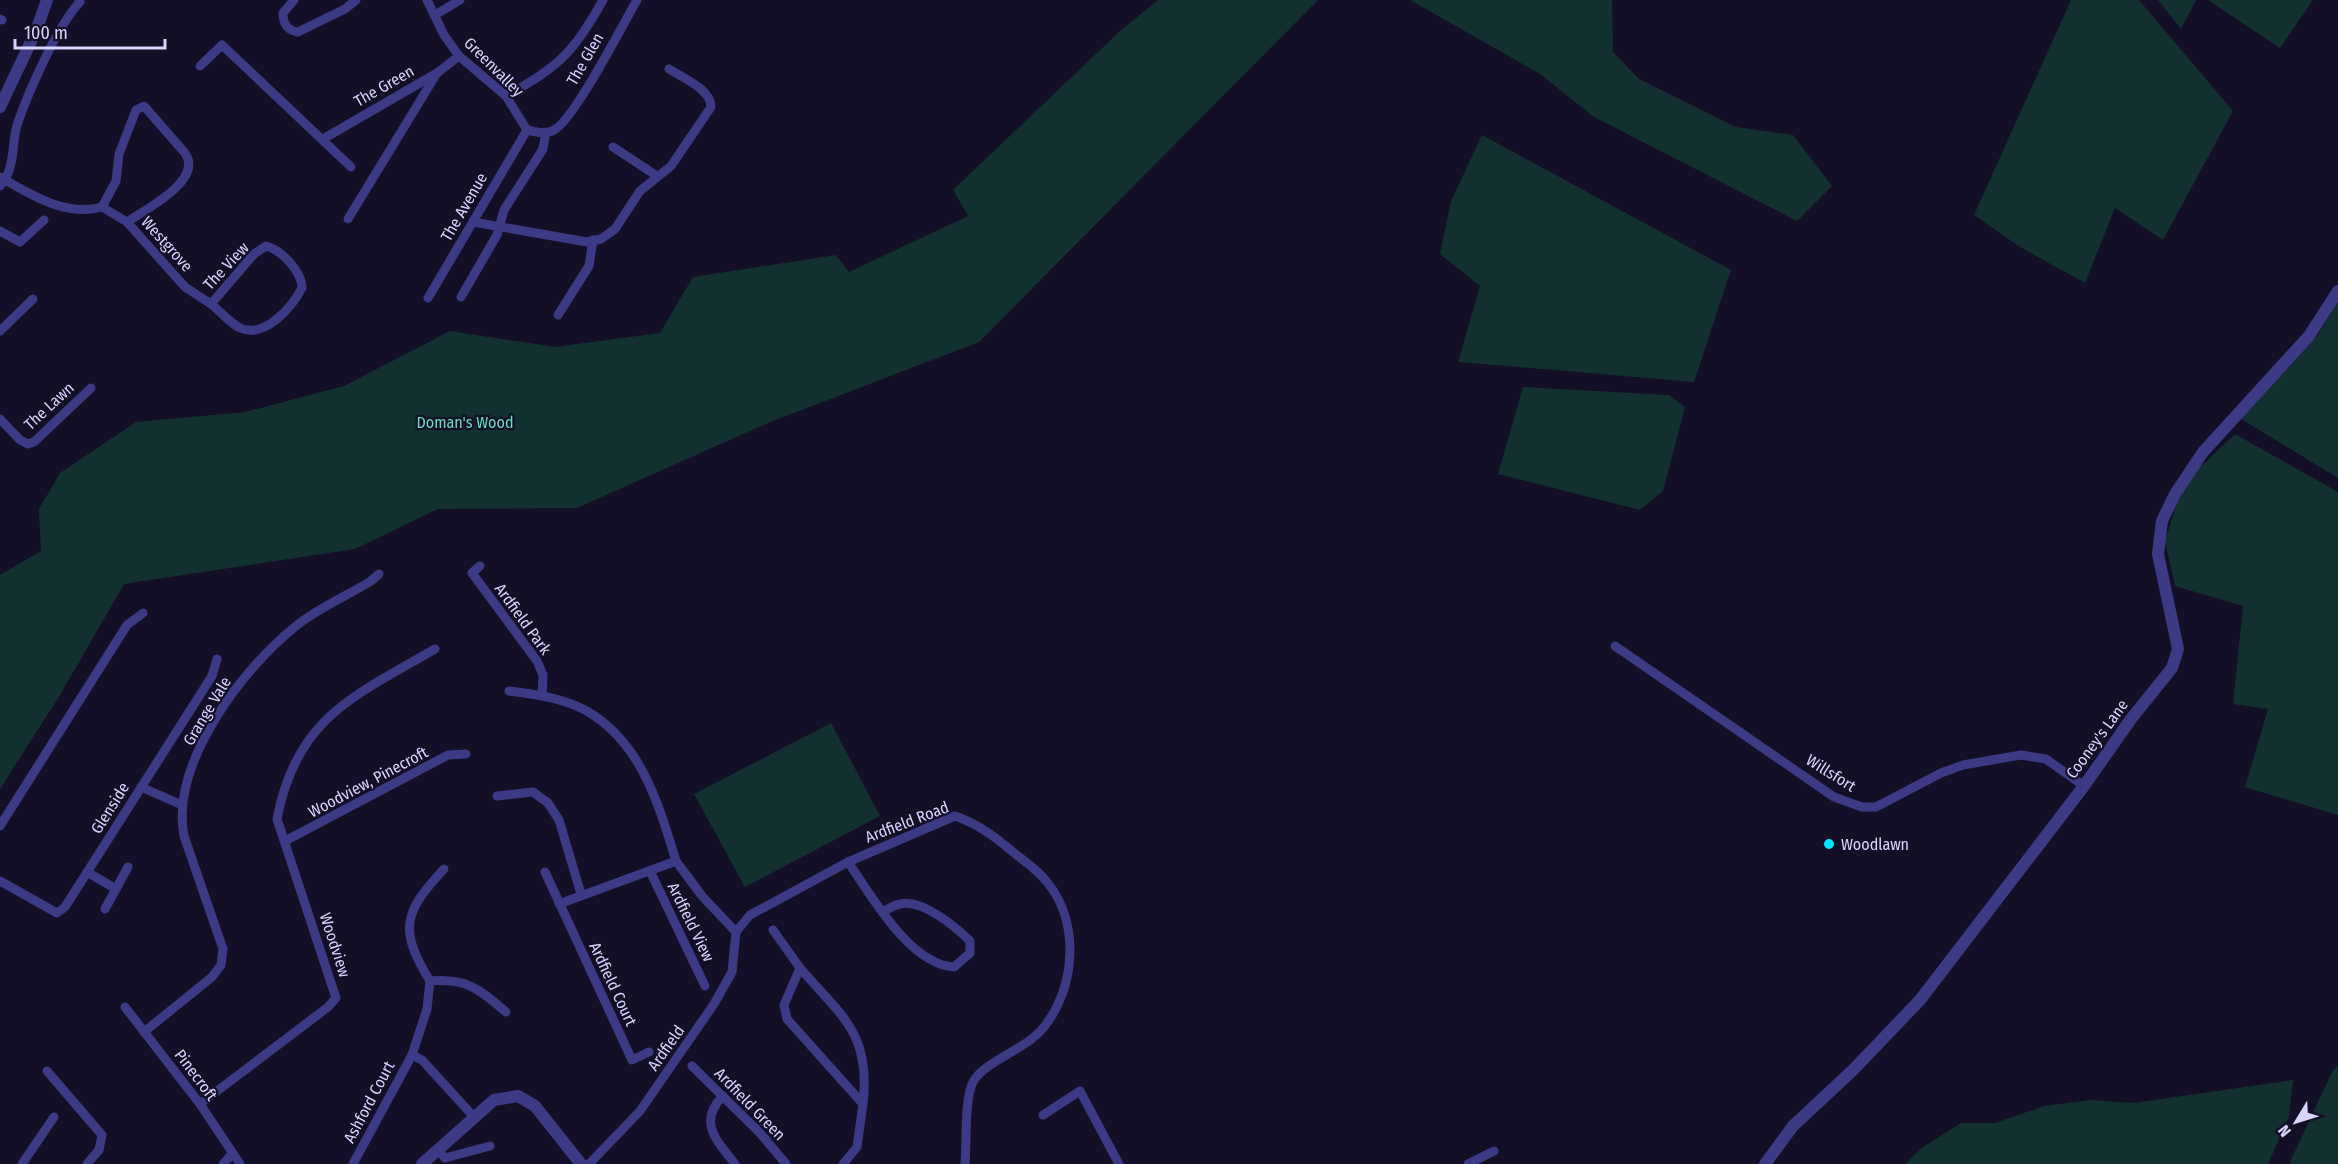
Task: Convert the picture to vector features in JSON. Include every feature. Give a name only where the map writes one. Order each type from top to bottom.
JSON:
[{"type":"street","points":[[0,107],[26,54],[47,0]]},
{"type":"street","points":[[79,0],[80,2],[64,26],[37,78],[17,125],[12,163],[2,181],[19,190],[72,210],[87,211],[102,207],[116,181],[118,154],[136,110],[144,106],[150,109],[169,137],[185,153],[189,159],[189,167],[185,179],[127,222]]},
{"type":"street","points":[[294,0],[283,13],[283,21],[286,26],[298,32],[345,9],[356,0]]},
{"type":"street","name":"Greenvalley","points":[[428,0],[444,35],[459,56],[506,96],[527,130]]},
{"type":"street","points":[[435,15],[458,0]]},
{"type":"street","points":[[506,96],[548,72],[569,53],[586,30],[603,0]]},
{"type":"street","name":"The Glen","points":[[550,131],[570,114],[637,0]]},
{"type":"street","points":[[200,66],[222,45],[351,167]]},
{"type":"street","name":"The Green","points":[[323,139],[437,73],[459,56]]},
{"type":"street","points":[[473,222],[586,242],[601,239],[615,229],[640,191],[671,166],[711,107],[711,100],[706,93],[669,69]]},
{"type":"street","points":[[348,219],[437,73]]},
{"type":"street","points":[[461,297],[499,227],[504,210],[543,149],[550,131],[527,130]]},
{"type":"street","name":"The Avenue","points":[[428,298],[527,130]]},
{"type":"street","points":[[613,147],[657,176]]},
{"type":"street","name":"Westgrove","points":[[102,207],[127,222],[186,287],[211,304]]},
{"type":"street","points":[[0,231],[20,243],[44,220]]},
{"type":"street","points":[[558,315],[589,266],[593,240]]},
{"type":"street","name":"The View","points":[[266,246],[275,248],[302,278],[302,288],[298,296],[273,322],[264,327],[252,330],[239,328],[211,304],[254,254],[266,246]]},
{"type":"street","name":"Cooney's Lane","points":[[1764,1164],[1793,1126],[1853,1070],[1920,1000],[2084,786],[2131,719],[2172,668],[2178,649],[2158,554],[2162,521],[2175,494],[2203,452],[2309,336],[2338,291]]},
{"type":"street","points":[[0,331],[33,299]]},
{"type":"street","name":"The Lawn","points":[[0,419],[20,440],[28,444],[34,442],[91,388]]},
{"type":"street","name":"Ardfield Park","points":[[480,566],[472,573],[537,661],[543,675],[542,696]]},
{"type":"street","name":"Grange Vale","points":[[144,1032],[212,977],[221,965],[223,949],[180,819],[182,805],[202,742],[242,681],[298,625],[379,574]]},
{"type":"street","points":[[0,826],[127,625],[143,613]]},
{"type":"street","name":"Willsfort","points":[[1615,646],[1834,797],[1848,803],[1876,807],[1941,773],[1963,765],[2021,755],[2046,759],[2084,786]]},
{"type":"street","points":[[285,841],[277,819],[282,790],[294,761],[318,727],[342,704],[435,649]]},
{"type":"street","name":"Glenside","points":[[0,881],[57,913],[65,907],[212,676],[217,659]]},
{"type":"street","points":[[509,691],[542,696],[584,709],[604,724],[623,743],[648,780],[676,861],[702,896],[736,932]]},
{"type":"street","name":"Woodview, Pinecroft","points":[[285,841],[448,755],[466,754]]},
{"type":"street","points":[[141,787],[182,805]]},
{"type":"street","points":[[497,796],[533,792],[549,803],[558,820],[581,894]]},
{"type":"street","name":"Ardfield Road","points":[[736,932],[750,915],[848,862],[955,816],[979,824],[1046,880],[1063,907],[1068,926],[1070,955],[1057,1007],[1044,1027],[1032,1038],[1005,1058],[989,1065],[973,1082],[969,1098],[965,1164]]},
{"type":"street","name":"Woodview","points":[[200,1104],[328,1007],[336,998],[285,841]]},
{"type":"street","points":[[545,872],[559,904],[676,861]]},
{"type":"street","points":[[848,862],[882,912],[921,955],[940,966],[954,967],[970,953],[970,941],[951,922],[919,906],[902,903],[882,912]]},
{"type":"street","points":[[105,909],[128,867]]},
{"type":"street","points":[[444,869],[419,895],[409,929],[411,946],[430,981],[452,979],[476,987],[506,1012]]},
{"type":"street","name":"Ardfield View","points":[[650,871],[705,986]]},
{"type":"street","points":[[87,872],[116,889]]},
{"type":"street","name":"Ardfield Court","points":[[559,904],[632,1060],[649,1052]]},
{"type":"street","points":[[773,930],[800,968],[854,1030],[863,1058],[866,1079],[857,1147],[843,1164]]},
{"type":"street","name":"Ardfield","points":[[589,1164],[601,1155],[640,1111],[714,1004],[732,972],[736,932]]},
{"type":"street","points":[[800,968],[784,1005],[787,1019],[863,1104]]},
{"type":"street","name":"Ashford Court","points":[[353,1164],[412,1055],[427,1009],[430,981]]},
{"type":"street","name":"Pinecroft","points":[[125,1007],[200,1104],[240,1164]]},
{"type":"street","name":"Ashford Court","points":[[412,1055],[425,1063],[474,1117]]},
{"type":"street","name":"Ardfield Green","points":[[692,1066],[760,1132],[786,1164]]},
{"type":"street","points":[[47,1071],[102,1135],[99,1150],[87,1164]]},
{"type":"street","points":[[1043,1115],[1080,1091],[1119,1164]]},
{"type":"street","points":[[422,1164],[494,1100],[518,1096],[535,1106],[581,1164]]},
{"type":"street","points":[[723,1096],[714,1105],[710,1124],[714,1135],[735,1164]]},
{"type":"street","points":[[22,1164],[54,1118]]},
{"type":"street","points":[[438,1150],[446,1158],[490,1146]]},
{"type":"street","points":[[1468,1164],[1494,1151]]},
{"type":"street","points":[[223,1164],[232,1155]]},
{"type":"green space","name":"Doman's Wood","points":[[1158,0],[1318,0],[979,342],[768,423],[577,508],[438,509],[355,549],[124,584],[60,695],[0,789],[0,575],[41,551],[39,509],[60,473],[136,422],[245,412],[344,386],[450,331],[555,347],[660,333],[693,277],[836,255],[849,272],[968,216],[953,190],[1120,31]]},
{"type":"green space","points":[[1410,0],[1612,0],[1613,52],[1639,79],[1736,127],[1793,135],[1832,186],[1797,221],[1594,117],[1540,74]]},
{"type":"green space","points":[[2071,0],[2139,0],[2233,111],[2163,240],[2115,208],[2085,283],[2020,247],[1974,215]]},
{"type":"green space","points":[[2158,0],[2196,0],[2181,29]]},
{"type":"green space","points":[[2208,0],[2313,0],[2280,48]]},
{"type":"green space","points":[[1482,135],[1731,270],[1694,382],[1458,362],[1480,286],[1440,254],[1451,201]]},
{"type":"green space","points":[[2338,302],[2338,478],[2241,419],[2318,335]]},
{"type":"green space","points":[[1523,387],[1669,395],[1685,407],[1663,491],[1640,510],[1498,474]]},
{"type":"green space","points":[[2235,434],[2338,492],[2338,815],[2245,787],[2268,709],[2233,704],[2243,606],[2175,586],[2165,541],[2177,503],[2195,472]]},
{"type":"green space","points":[[831,723],[880,816],[745,887],[694,794]]},
{"type":"green space","points":[[2338,1066],[2338,1164],[2289,1164],[2333,1070]]},
{"type":"green space","points":[[2293,1080],[2289,1117],[2268,1164],[1905,1164],[1923,1147],[1961,1123],[1995,1123],[2044,1106],[2090,1100],[2133,1103]]},
{"type":"place","name":"Woodlawn","points":[[1829,844]]}]
